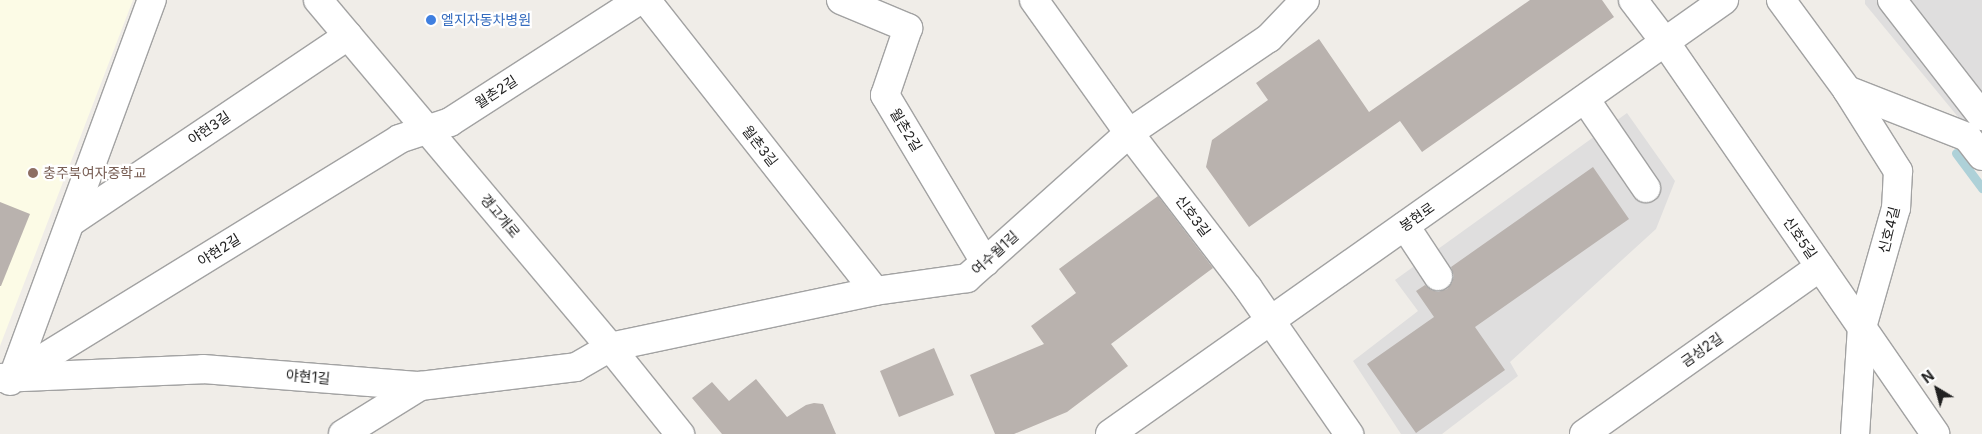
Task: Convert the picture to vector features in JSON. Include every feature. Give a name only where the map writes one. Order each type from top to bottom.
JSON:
[{"type":"street","points":[[4,382],[71,222],[152,0]]},
{"type":"street","name":"월촌2길","points":[[426,129],[450,122],[639,0]]},
{"type":"street","name":"월촌3길","points":[[646,0],[875,292]]},
{"type":"street","name":"월촌2길","points":[[841,0],[908,28],[885,94],[985,262]]},
{"type":"street","name":"신호3길","points":[[1034,0],[1129,133],[1271,321],[1349,434]]},
{"type":"street","name":"여수월1길","points":[[610,347],[875,292],[967,278],[1129,133],[1269,38],[1304,0]]},
{"type":"street","name":"신호5길","points":[[1633,0],[1665,42],[1935,434]]},
{"type":"street","name":"봉현로","points":[[1110,434],[1724,0]]},
{"type":"street","name":"신호4길","points":[[1781,0],[1847,90],[1898,171],[1896,208],[1862,327],[1854,434]]},
{"type":"street","points":[[1892,0],[1982,116]]},
{"type":"street","name":"갱고개로","points":[[321,1],[348,36],[610,347],[680,434]]},
{"type":"street","name":"야현3길","points":[[71,222],[348,36]]},
{"type":"street","points":[[1847,90],[1967,137],[1982,156]]},
{"type":"street","points":[[1585,99],[1646,188]]},
{"type":"street","name":"야현2길","points":[[4,382],[399,139],[426,129]]},
{"type":"street","points":[[1404,226],[1438,276]]},
{"type":"street","name":"금성2길","points":[[1584,434],[1820,267]]},
{"type":"street","name":"야현1길","points":[[4,382],[203,369],[420,386],[576,367],[610,347]]},
{"type":"street","points":[[343,434],[372,426],[420,386]]},
{"type":"shaded area","name":"충주북여자중학교","points":[[0,0],[133,0],[0,346]]},
{"type":"shaded area","points":[[1865,0],[1982,0],[1982,146],[1865,4]]},
{"type":"shaded area","points":[[1627,113],[1675,181],[1656,229],[1510,362],[1518,376],[1442,434],[1401,434],[1353,361],[1418,311],[1395,280]]},
{"type":"building","points":[[1530,0],[1602,0],[1614,17],[1422,152],[1400,121],[1249,227],[1206,167],[1212,140],[1268,100],[1256,83],[1319,39],[1369,112]]},
{"type":"building","points":[[1593,167],[1629,219],[1475,327],[1505,370],[1416,433],[1367,364],[1434,317],[1416,291],[1425,285],[1431,290],[1438,292],[1447,289],[1452,283],[1454,276],[1451,267]]},
{"type":"building","points":[[1158,196],[1213,268],[1111,344],[1128,366],[1067,412],[1014,434],[995,434],[970,375],[1044,344],[1031,326],[1076,293],[1059,269]]},
{"type":"building","points":[[0,202],[30,214],[1,286],[0,286]]},
{"type":"building","points":[[934,348],[954,395],[899,417],[880,371]]},
{"type":"building","points":[[756,379],[787,417],[806,405],[814,403],[823,404],[836,434],[722,434],[692,398],[712,382],[729,401]]},
{"type":"waterway","points":[[1956,153],[1982,188]]},
{"type":"place","name":"엘지자동차병원","points":[[431,20]]},
{"type":"place","name":"충주북여자중학교","points":[[33,173]]}]
